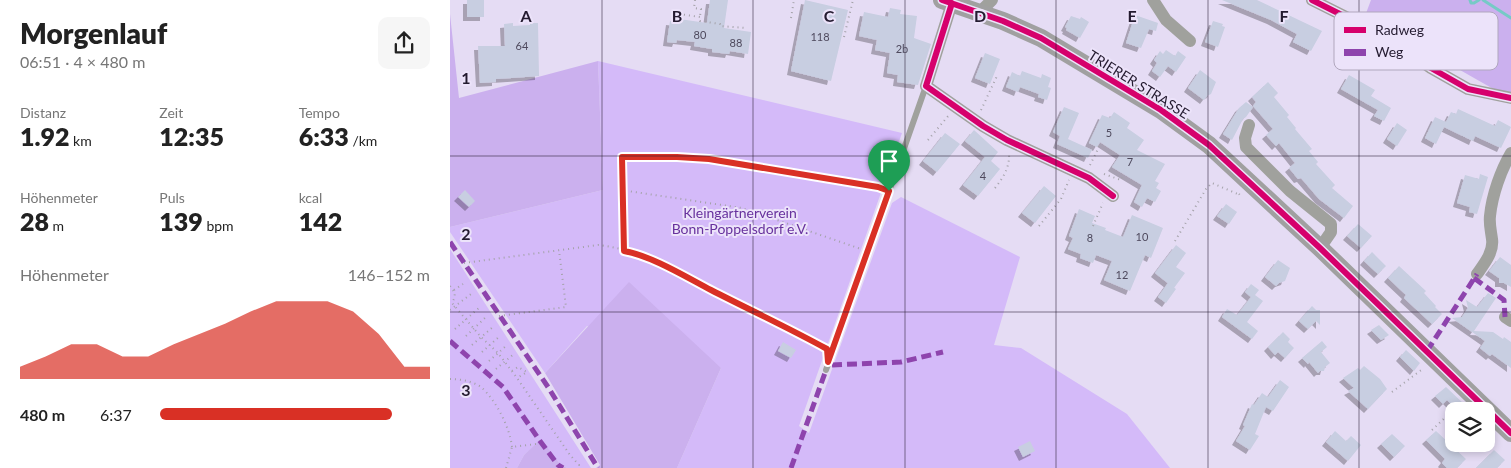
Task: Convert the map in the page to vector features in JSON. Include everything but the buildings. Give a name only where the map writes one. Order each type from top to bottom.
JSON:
[{"type":"street","points":[[1153,0],[1166,20],[1190,41]]},
{"type":"street","points":[[1312,0],[1336,12]]},
{"type":"street","points":[[947,2],[926,86],[1007,140],[1084,176],[1110,194]]},
{"type":"street","name":"TRIERER STRASSE","points":[[947,2],[986,6],[1176,120],[1209,145],[1320,248],[1511,433]]},
{"type":"street","points":[[1434,70],[1468,90],[1511,98]]},
{"type":"street","points":[[1249,125],[1244,138],[1246,147],[1290,191],[1331,224],[1331,232],[1320,248]]},
{"type":"street","points":[[1477,274],[1490,253],[1492,241],[1489,223],[1490,214],[1500,177],[1511,152]]},
{"type":"lane","points":[[827,366],[926,86]]},
{"type":"path","points":[[695,0],[694,8],[701,9],[700,21],[720,24],[720,26],[746,28]]},
{"type":"path","points":[[791,18],[794,0]]},
{"type":"path","points":[[844,37],[853,0]]},
{"type":"path","points":[[679,14],[700,17]]},
{"type":"path","points":[[974,119],[986,102],[990,88],[998,74]]},
{"type":"path","points":[[928,140],[955,107]]},
{"type":"path","points":[[995,188],[1009,164],[1007,140]]},
{"type":"path","points":[[1084,176],[1101,143]]},
{"type":"path","points":[[624,251],[621,190],[622,157],[677,157],[736,163],[878,187],[889,191]]},
{"type":"path","points":[[1039,226],[1061,199],[1072,171]]},
{"type":"path","points":[[1175,241],[1206,188],[1212,183],[1240,195],[1234,189]]},
{"type":"path","points":[[621,190],[742,208],[867,252]]},
{"type":"path","points":[[1093,226],[1110,194]]},
{"type":"path","points":[[464,263],[598,245],[624,251],[645,257],[827,349],[827,366]]},
{"type":"path","points":[[499,316],[566,307],[559,250]]},
{"type":"path","points":[[454,290],[463,284]]},
{"type":"path","points":[[450,286],[454,290],[454,299],[451,304],[498,353],[579,465],[577,468]]},
{"type":"path","points":[[450,310],[471,294]]},
{"type":"path","points":[[455,329],[480,307]]},
{"type":"path","points":[[466,336],[487,316]]},
{"type":"path","points":[[472,345],[494,326]]},
{"type":"path","points":[[482,352],[500,336]]},
{"type":"path","points":[[489,361],[506,346]]},
{"type":"path","points":[[496,369],[515,354]]},
{"type":"path","points":[[1392,392],[1425,367]]},
{"type":"path","points":[[512,372],[518,368],[527,372],[517,378]]},
{"type":"path","points":[[450,379],[461,379],[481,387],[496,406],[510,432],[512,447],[506,468]]},
{"type":"path","points":[[1432,430],[1445,418]]},
{"type":"path","points":[[512,447],[536,444],[540,441]]},
{"type":"green space","name":"Kleingärtnerverein Bonn-Poppelsdorf e.V.","points":[[598,61],[902,133],[799,426],[809,433],[892,203],[901,197],[1020,257],[994,345],[1021,348],[1127,414],[1170,468],[677,468],[721,368],[587,326],[545,373],[450,232],[450,227],[603,190]]},
{"type":"green space","points":[[450,249],[591,468],[567,468],[560,464],[541,440],[524,455],[517,468],[450,468]]},
{"type":"shaded area","points":[[1371,0],[1511,0],[1511,99],[1460,70],[1498,70],[1498,12],[1366,12]]},
{"type":"shaded area","points":[[450,14],[459,98],[598,61],[603,190],[450,227]]},
{"type":"shaded area","points":[[629,282],[721,368],[677,468],[596,468],[600,465],[545,373]]},
{"type":"shaded area","points":[[541,439],[560,464],[567,468],[517,468],[524,455]]},
{"type":"waterway","points":[[1470,0],[1471,3],[1479,0]]},
{"type":"waterway","points":[[1483,0],[1511,18]]},
{"type":"marked path","points":[[450,242],[548,387],[598,468]]},
{"type":"marked path","points":[[1427,351],[1477,274]]},
{"type":"marked path","points":[[1474,278],[1504,300],[1505,317]]},
{"type":"marked path","points":[[450,341],[503,387],[540,441],[558,465],[563,468]]},
{"type":"marked path","points":[[832,365],[901,362],[943,352]]},
{"type":"marked path","points":[[791,468],[826,370]]},
{"type":"cycle path","points":[[942,0],[1003,21],[1041,38],[1161,110],[1209,145],[1320,248],[1511,433]]},
{"type":"cycle path","points":[[1312,0],[1336,12]]},
{"type":"cycle path","points":[[952,3],[926,86],[983,126],[1007,140],[1089,178],[1113,196]]},
{"type":"cycle path","points":[[1435,70],[1468,89],[1511,98]]},
{"type":"route","points":[[622,157],[709,159],[878,187],[889,191],[828,362],[827,349],[691,279],[638,254],[624,251],[621,190],[622,157]]}]
